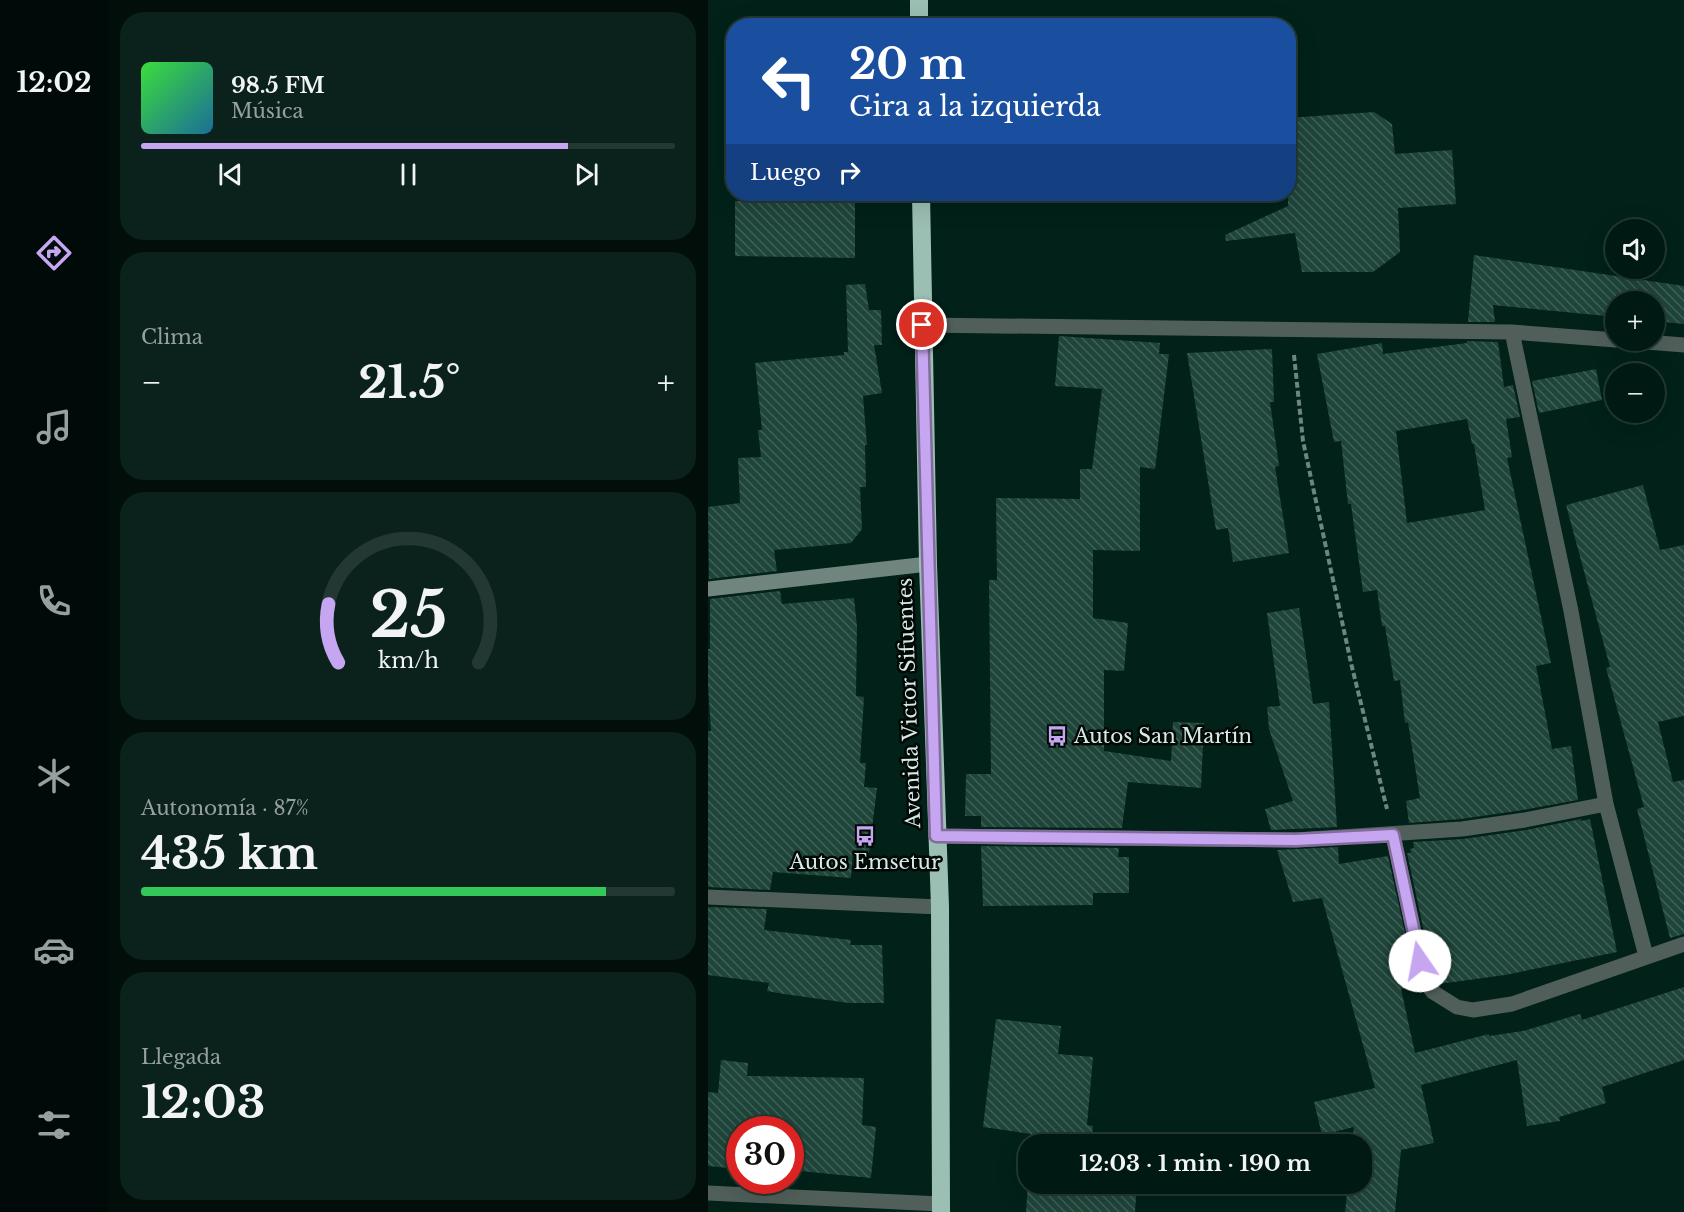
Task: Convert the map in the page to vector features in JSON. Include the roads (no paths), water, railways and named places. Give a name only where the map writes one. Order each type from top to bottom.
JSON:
[{"type":"highway","points":[[919,0],[919,18]]},
{"type":"highway","name":"Avenida Victor Sifuentes","points":[[921,201],[928,564],[940,907],[941,1208]]},
{"type":"street","points":[[922,325],[1512,332],[1605,339]]},
{"type":"street","points":[[1512,332],[1571,611],[1606,804],[1646,956]]},
{"type":"street","points":[[1665,343],[1684,345]]},
{"type":"street","points":[[708,589],[928,564]]},
{"type":"street","points":[[936,836],[1296,840],[1462,829],[1525,820],[1606,804]]},
{"type":"street","points":[[1393,835],[1425,982],[1433,992],[1457,1007],[1473,1010],[1512,1004],[1684,944]]},
{"type":"street","points":[[708,897],[940,907]]},
{"type":"street","points":[[708,1193],[941,1208]]},
{"type":"place","name":"Autos San Martín","points":[[1057,736]]},
{"type":"place","name":"Autos Emsetur","points":[[865,836]]}]
